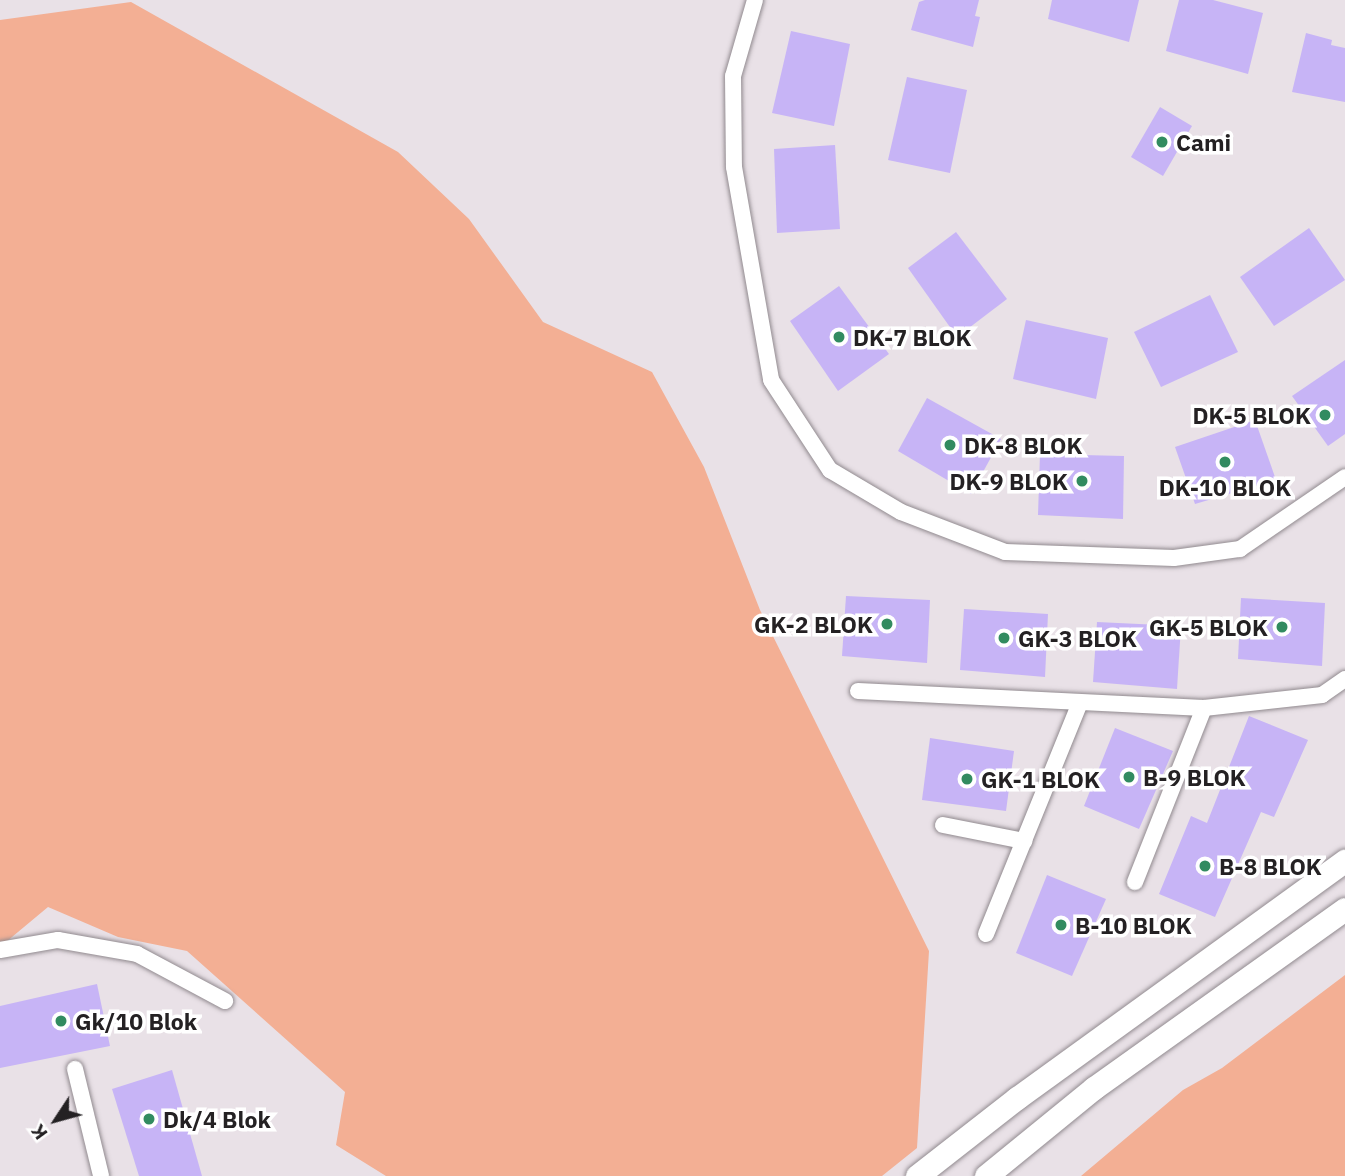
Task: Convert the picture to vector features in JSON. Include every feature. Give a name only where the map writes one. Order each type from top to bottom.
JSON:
[{"type":"street","points":[[755,0],[733,76],[734,167],[771,380],[830,470],[901,512],[1004,552],[1174,558],[1240,549],[1345,477]]},
{"type":"street","points":[[858,691],[1079,705],[1204,708],[1322,695],[1345,679]]},
{"type":"street","points":[[986,933],[1079,705]]},
{"type":"street","points":[[1135,882],[1204,708]]},
{"type":"street","points":[[943,825],[1024,841]]},
{"type":"street","points":[[918,1176],[1017,1098],[1345,861]]},
{"type":"street","points":[[986,1176],[1094,1088],[1345,909]]},
{"type":"street","points":[[0,950],[58,940],[137,954],[225,1001]]},
{"type":"street","points":[[75,1069],[101,1176]]},
{"type":"shaded area","points":[[131,2],[398,152],[469,219],[543,322],[652,372],[704,467],[760,610],[929,951],[917,1148],[882,1176],[386,1176],[336,1145],[345,1092],[187,951],[118,937],[48,907],[0,947],[0,20]]},
{"type":"shaded area","points":[[1345,975],[1345,1176],[1081,1176],[1183,1090],[1222,1068]]},
{"type":"building","points":[[979,0],[975,16],[980,17],[973,47],[911,30],[919,2]]},
{"type":"building","points":[[1052,0],[1139,0],[1129,42],[1048,19]]},
{"type":"building","points":[[1179,0],[1213,0],[1263,13],[1248,74],[1166,51]]},
{"type":"building","points":[[791,31],[850,44],[834,126],[772,113]]},
{"type":"building","points":[[1306,33],[1332,40],[1331,45],[1345,48],[1345,102],[1292,92]]},
{"type":"building","points":[[907,77],[967,90],[950,173],[888,160]]},
{"type":"building","name":"Cami","points":[[1160,107],[1192,126],[1163,176],[1131,157]]},
{"type":"building","points":[[835,145],[840,229],[777,233],[774,149]]},
{"type":"building","points":[[1309,228],[1345,280],[1274,326],[1240,277]]},
{"type":"building","points":[[956,232],[1007,299],[957,337],[908,268]]},
{"type":"building","name":"DK-7 BLOK","points":[[839,286],[889,354],[838,391],[790,321]]},
{"type":"building","points":[[1210,295],[1238,352],[1161,387],[1134,332]]},
{"type":"building","points":[[1026,320],[1108,338],[1096,399],[1013,379]]},
{"type":"building","name":"DK-5 BLOK","points":[[1345,360],[1345,434],[1328,446],[1292,396]]},
{"type":"building","name":"DK-8 BLOK","points":[[927,398],[1001,439],[971,494],[898,451]]},
{"type":"building","name":"DK-10 BLOK","points":[[1255,420],[1276,480],[1195,504],[1175,447]]},
{"type":"building","name":"DK-9 BLOK","points":[[1040,454],[1124,456],[1123,519],[1038,515]]},
{"type":"building","name":"GK-2 BLOK","points":[[846,596],[930,600],[927,663],[842,656]]},
{"type":"building","name":"GK-5 BLOK","points":[[1241,598],[1325,603],[1322,666],[1238,659]]},
{"type":"building","name":"GK-3 BLOK","points":[[964,609],[1048,614],[1045,677],[960,670]]},
{"type":"building","points":[[1097,622],[1181,626],[1177,689],[1093,682]]},
{"type":"building","points":[[1249,716],[1308,740],[1274,817],[1261,812],[1215,917],[1159,894],[1191,816],[1207,823]]},
{"type":"building","name":"B-9 BLOK","points":[[1115,728],[1173,751],[1139,829],[1084,806]]},
{"type":"building","name":"GK-1 BLOK","points":[[930,738],[1014,751],[1006,811],[922,800]]},
{"type":"building","name":"B-10 BLOK","points":[[1047,875],[1106,899],[1072,976],[1016,953]]},
{"type":"building","name":"Gk/10 Blok","points":[[97,984],[110,1046],[0,1068],[0,1006]]},
{"type":"building","name":"Dk/4 Blok","points":[[172,1070],[202,1176],[139,1176],[112,1089]]},
{"type":"place","name":"Cami","points":[[1162,142]]},
{"type":"place","name":"DK-7 BLOK","points":[[839,337]]},
{"type":"place","name":"DK-5 BLOK","points":[[1325,415]]},
{"type":"place","name":"DK-8 BLOK","points":[[950,445]]},
{"type":"place","name":"DK-10 BLOK","points":[[1225,462]]},
{"type":"place","name":"DK-9 BLOK","points":[[1082,481]]},
{"type":"place","name":"GK-2 BLOK","points":[[887,624]]},
{"type":"place","name":"GK-5 BLOK","points":[[1282,627]]},
{"type":"place","name":"GK-3 BLOK","points":[[1004,638]]},
{"type":"place","name":"B-9 BLOK","points":[[1129,777]]},
{"type":"place","name":"GK-1 BLOK","points":[[967,779]]},
{"type":"place","name":"B-8 BLOK","points":[[1205,866]]},
{"type":"place","name":"B-10 BLOK","points":[[1061,925]]},
{"type":"place","name":"Gk/10 Blok","points":[[61,1021]]},
{"type":"place","name":"Dk/4 Blok","points":[[149,1119]]}]
